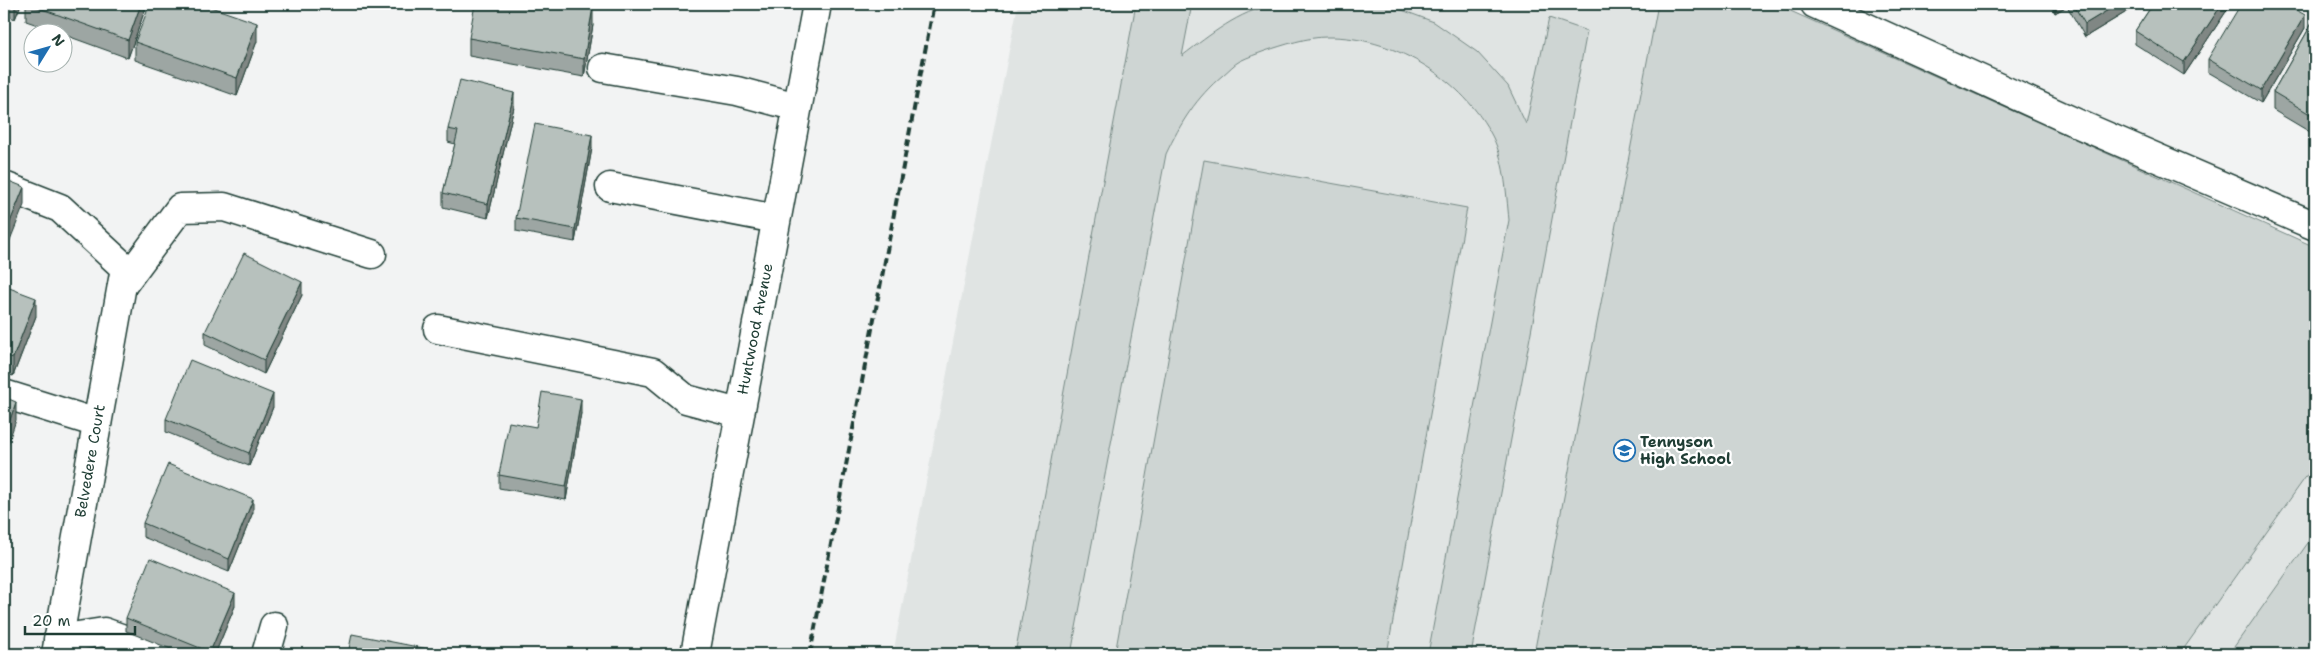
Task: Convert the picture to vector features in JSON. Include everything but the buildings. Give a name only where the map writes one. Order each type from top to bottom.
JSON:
[{"type":"street","name":"Huntwood Avenue","points":[[695,654],[817,4]]},
{"type":"street","points":[[1815,4],[2083,126],[2315,226]]},
{"type":"street","points":[[602,68],[737,90],[797,107]]},
{"type":"street","points":[[4,186],[60,208],[124,277],[180,208],[224,206],[372,254]]},
{"type":"street","points":[[610,188],[776,219]]},
{"type":"street","name":"Belvedere Court","points":[[57,647],[124,277]]},
{"type":"street","points":[[438,329],[653,372],[686,399],[739,413]]},
{"type":"street","points":[[4,394],[97,423]]},
{"type":"street","points":[[266,654],[274,626]]},
{"type":"street","points":[[57,647],[104,632],[166,654]]},
{"type":"shaded area","name":"Tennyson High School","points":[[1018,4],[1775,4],[2315,247],[2315,654],[893,654]]},
{"type":"shaded area","points":[[1136,4],[1192,4],[1182,56],[1214,32],[1237,18],[1274,4],[1386,4],[1434,22],[1477,52],[1508,86],[1526,124],[1549,18],[1587,31],[1471,654],[1428,654],[1509,220],[1502,164],[1495,142],[1477,112],[1442,77],[1421,63],[1399,52],[1351,38],[1327,37],[1312,38],[1288,44],[1238,62],[1213,84],[1197,102],[1172,142],[1166,154],[1071,654],[1015,654]]},
{"type":"shaded area","points":[[1658,4],[1775,4],[2315,247],[2315,464],[2180,654],[1534,654]]},
{"type":"shaded area","points":[[1204,160],[1467,208],[1387,654],[1115,654]]},
{"type":"shaded area","points":[[2315,533],[2315,654],[2229,654]]},
{"type":"railway","points":[[810,654],[934,4]]},
{"type":"place","name":"Tennyson High School","points":[[1624,451]]}]
